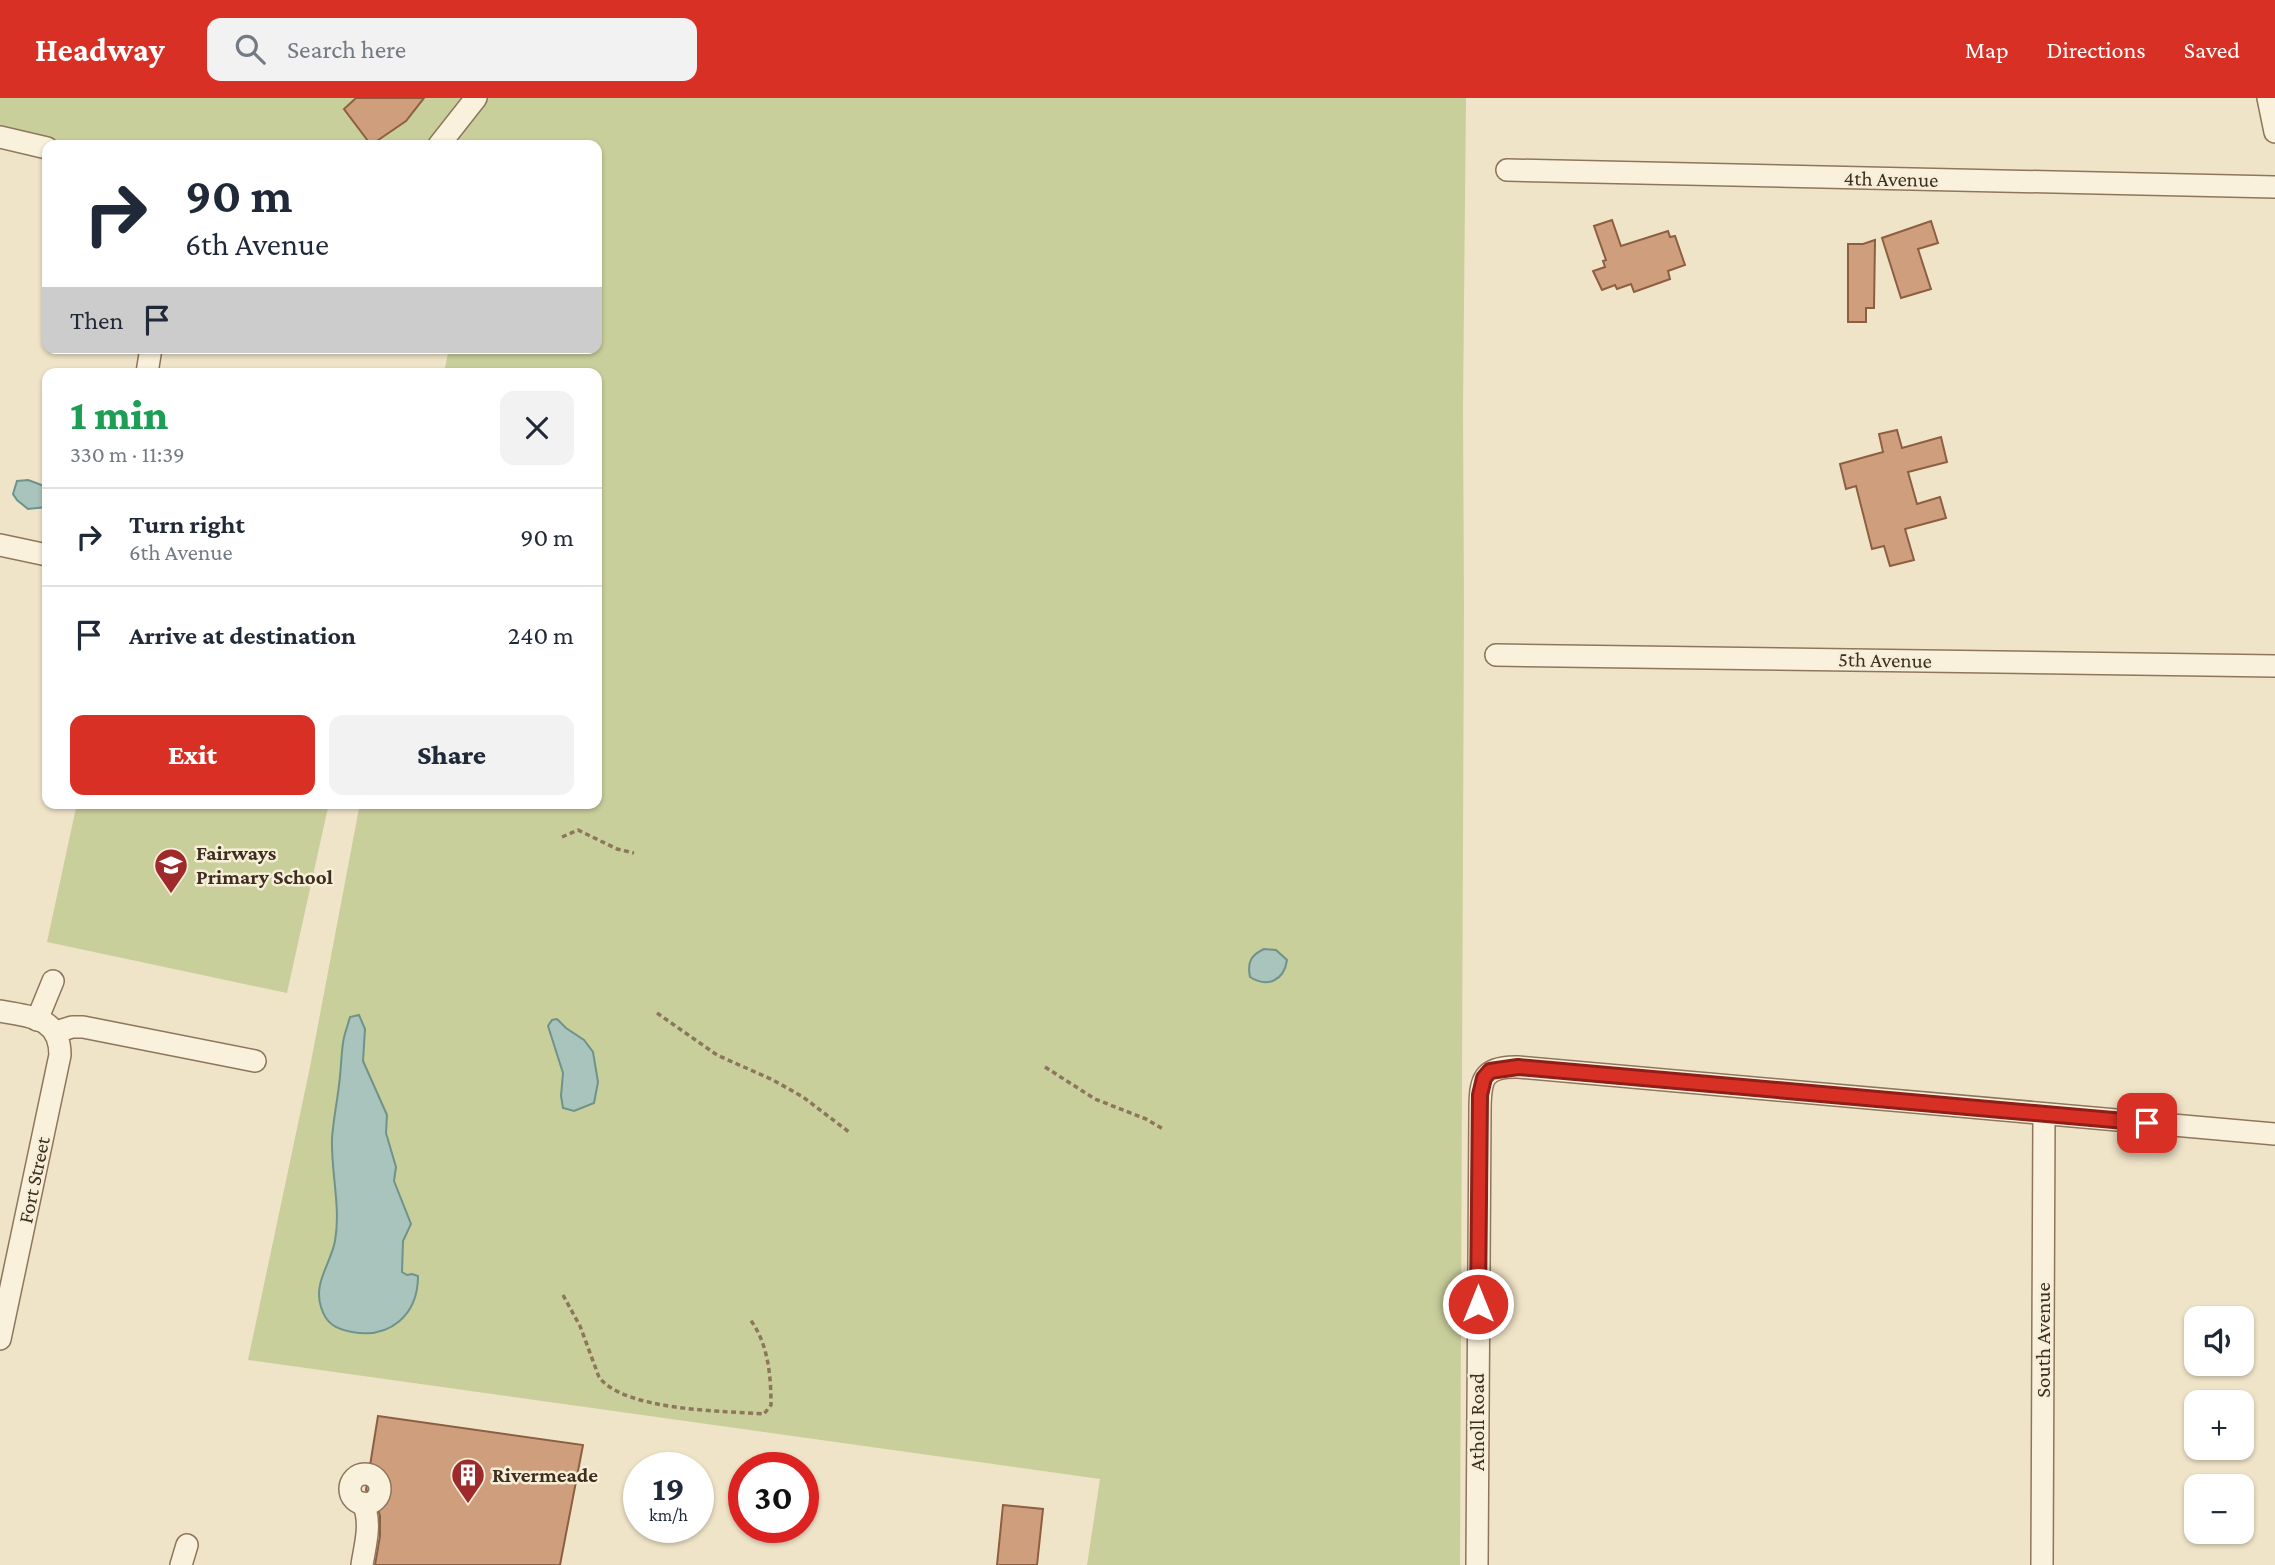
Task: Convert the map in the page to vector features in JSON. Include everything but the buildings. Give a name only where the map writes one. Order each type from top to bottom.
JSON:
[{"type":"street","points":[[443,140],[476,98]]},
{"type":"street","points":[[2269,98],[2275,132]]},
{"type":"street","points":[[0,137],[42,147]]},
{"type":"street","name":"4th Avenue","points":[[1507,170],[2275,187]]},
{"type":"street","points":[[0,545],[42,554]]},
{"type":"street","name":"5th Avenue","points":[[1496,655],[2275,666]]},
{"type":"street","points":[[47,1025],[53,981]]},
{"type":"street","points":[[0,1011],[47,1025],[83,1027],[255,1061]]},
{"type":"street","name":"Fort Street","points":[[0,1339],[60,1055],[60,1041],[47,1025]]},
{"type":"street","name":"Atholl Road","points":[[1477,1565],[1480,1095],[1484,1078],[1490,1071],[1518,1067],[2044,1114]]},
{"type":"street","points":[[2044,1114],[2275,1134]]},
{"type":"street","name":"South Avenue","points":[[2042,1565],[2044,1114]]},
{"type":"street","points":[[362,1565],[368,1528],[367,1512],[363,1503]]},
{"type":"path","points":[[562,837],[578,830],[617,849],[634,853]]},
{"type":"path","points":[[657,1013],[717,1055],[773,1080],[803,1097],[849,1132]]},
{"type":"path","points":[[1045,1067],[1095,1099],[1146,1119],[1163,1129]]},
{"type":"path","points":[[563,1295],[574,1313],[605,1385],[637,1399],[661,1405],[764,1414],[771,1405],[769,1369],[760,1335],[749,1318]]},
{"type":"green space","points":[[0,98],[1466,98],[1460,1565],[1087,1565],[1100,1479],[248,1360],[310,1067],[359,809],[602,809],[602,368],[445,368],[448,354],[602,354],[602,140],[42,140],[42,144],[0,144]]},
{"type":"green space","points":[[76,809],[328,809],[287,993],[47,942]]},
{"type":"water","points":[[28,480],[42,485],[42,508],[28,509],[17,500],[13,494],[17,481]]},
{"type":"water","points":[[1264,949],[1276,950],[1287,960],[1278,978],[1268,982],[1250,977],[1249,972],[1251,960]]},
{"type":"water","points":[[359,1015],[365,1029],[363,1061],[387,1115],[386,1133],[396,1167],[394,1181],[411,1224],[403,1241],[402,1272],[418,1276],[417,1290],[407,1313],[390,1328],[366,1333],[346,1331],[332,1325],[323,1313],[319,1298],[321,1281],[333,1249],[337,1228],[332,1139],[343,1043],[350,1017]]},
{"type":"water","points":[[557,1019],[584,1040],[593,1052],[598,1082],[594,1103],[574,1111],[563,1108],[563,1073],[548,1026],[552,1020]]},
{"type":"place","name":"Fairways Primary School","points":[[171,895]]},
{"type":"place","name":"Rivermeade","points":[[468,1505]]},
{"type":"route","points":[[1478,1304],[1480,1095],[1484,1078],[1490,1071],[1518,1067],[2147,1123]]}]
